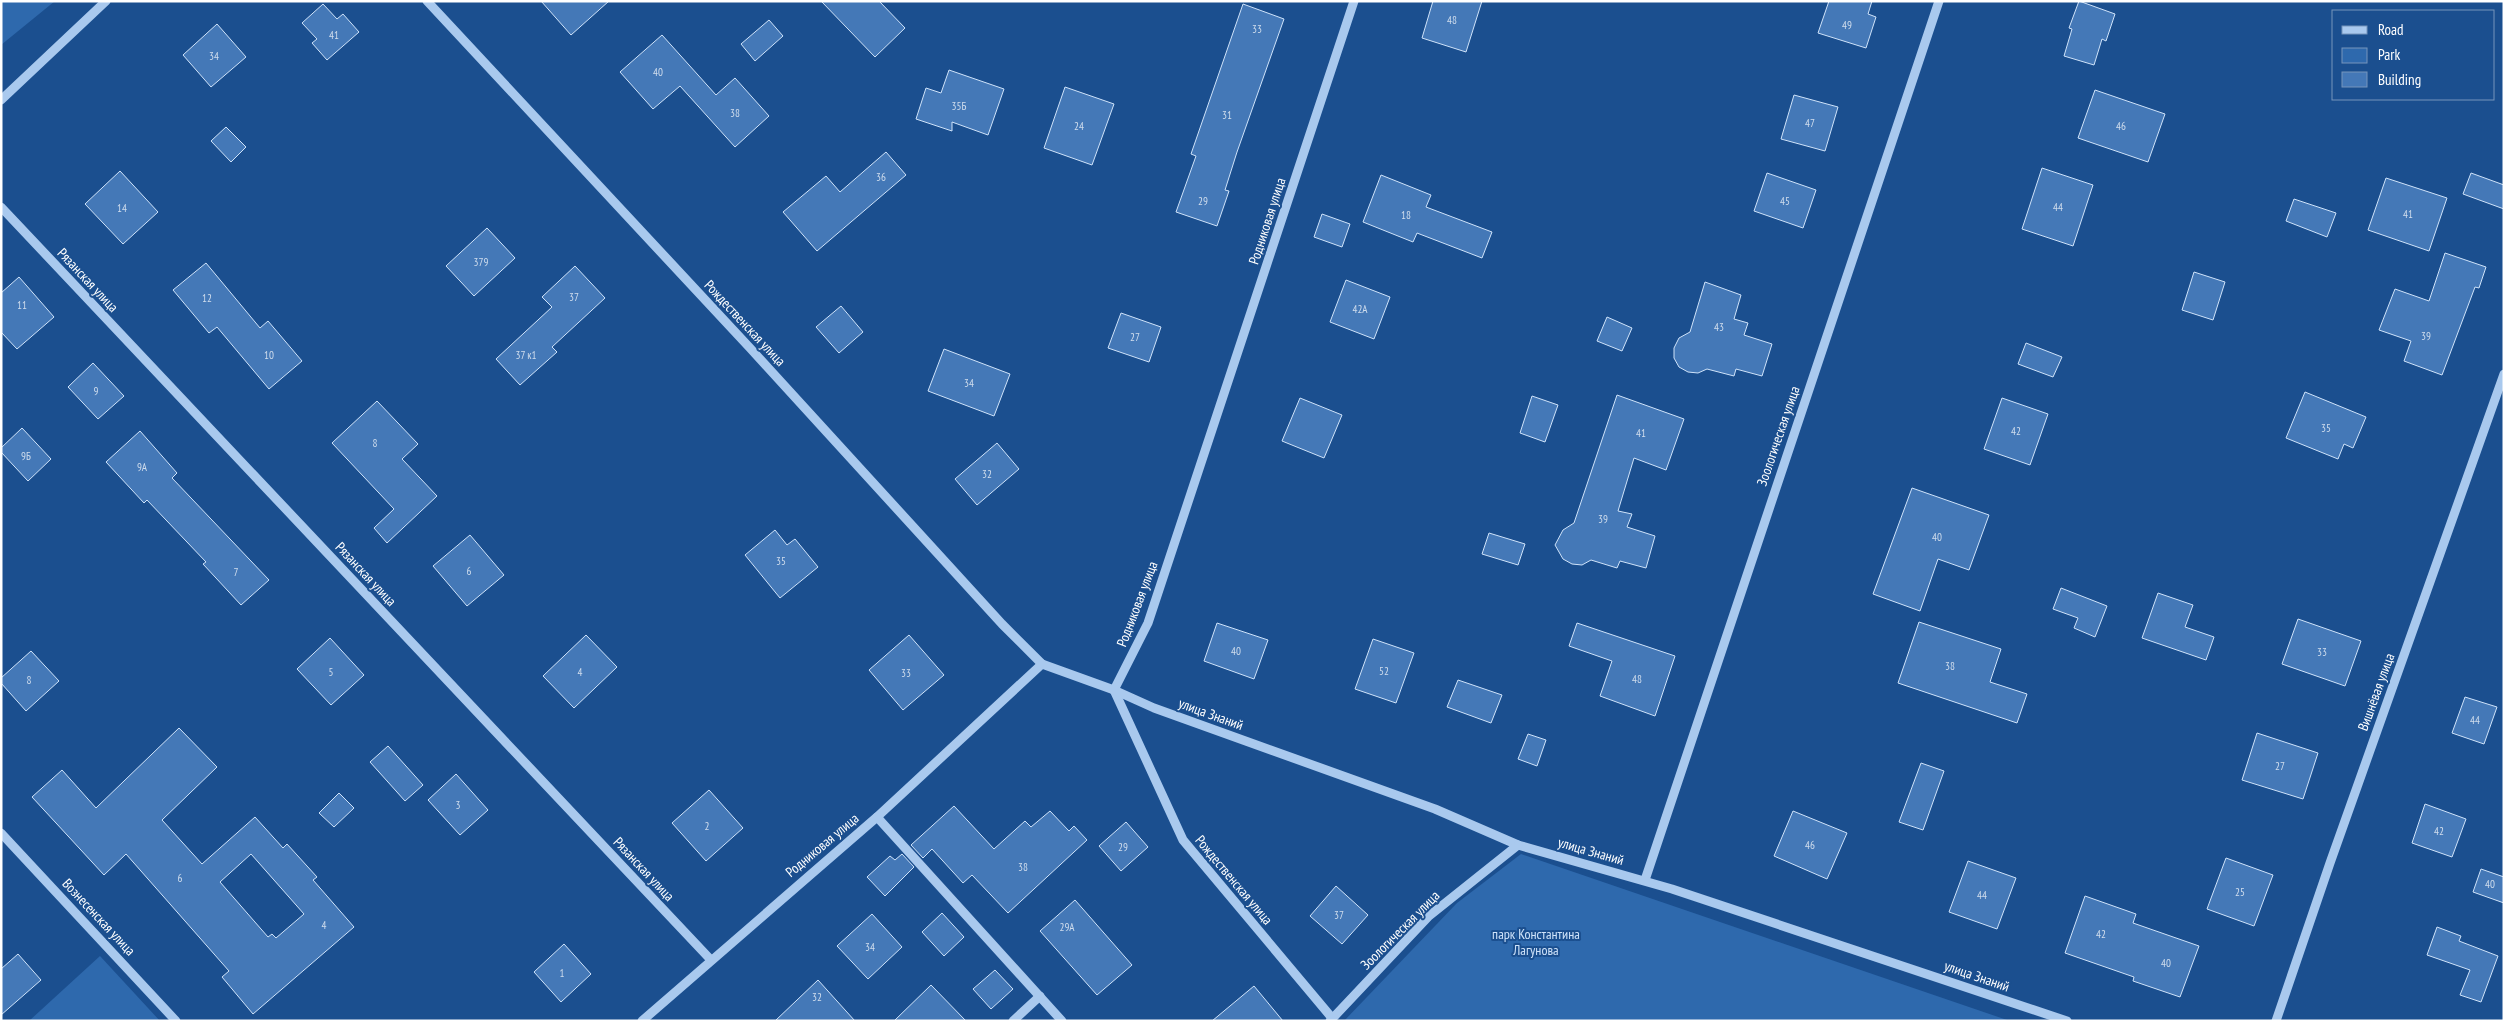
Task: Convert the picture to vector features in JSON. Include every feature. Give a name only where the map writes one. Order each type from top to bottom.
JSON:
[{"type":"street","points":[[1,100],[106,1]]},
{"type":"street","name":"Рождественская улица","points":[[427,1],[750,348],[1002,624],[1042,664]]},
{"type":"street","name":"Родниковая улица","points":[[1114,690],[1148,623],[1354,1]]},
{"type":"street","name":"Зоологическая улица","points":[[1645,880],[1938,1]]},
{"type":"street","name":"Рязанская улица","points":[[1,207],[711,960]]},
{"type":"street","name":"Вишнёвая улица","points":[[2276,1021],[2330,863],[2504,374]]},
{"type":"street","points":[[1042,664],[1114,690]]},
{"type":"street","name":"Родниковая улица","points":[[642,1021],[877,817],[1042,664]]},
{"type":"street","name":"Рождественская улица","points":[[1114,690],[1183,840],[1331,1020]]},
{"type":"street","name":"улица Знаний","points":[[1114,690],[1154,708],[1435,809],[1518,845],[1645,880],[2067,1021]]},
{"type":"street","points":[[877,817],[1062,1021]]},
{"type":"street","name":"Вознесенская улица","points":[[1,833],[176,1021]]},
{"type":"street","name":"Зоологическая улица","points":[[1331,1020],[1429,916],[1518,845]]},
{"type":"street","points":[[1012,1021],[1040,996]]},
{"type":"green space","points":[[1,1],[55,1],[1,45]]},
{"type":"green space","name":"парк Константина Лагунова","points":[[1521,854],[2010,1021],[1344,1021],[1457,903]]},
{"type":"green space","points":[[100,956],[160,1021],[29,1021]]},
{"type":"building","points":[[541,1],[609,1],[571,35]]},
{"type":"building","points":[[821,1],[879,1],[905,28],[875,57]]},
{"type":"building","points":[[1433,1],[1482,1],[1466,52],[1422,38]]},
{"type":"building","points":[[1829,1],[1872,1],[1868,14],[1876,17],[1866,48],[1818,33]]},
{"type":"building","points":[[2079,1],[2115,14],[2106,41],[2102,39],[2094,65],[2064,56],[2072,29],[2069,28]]},
{"type":"building","points":[[323,4],[337,19],[343,14],[359,32],[327,60],[312,43],[317,39],[302,23]]},
{"type":"building","points":[[1243,4],[1284,19],[1237,152],[1225,190],[1229,191],[1217,226],[1176,212],[1196,156],[1191,154]]},
{"type":"building","points":[[769,20],[783,36],[755,61],[741,44]]},
{"type":"building","points":[[217,24],[246,57],[211,87],[183,55]]},
{"type":"building","points":[[662,35],[716,95],[735,78],[769,116],[735,147],[680,86],[653,109],[620,72]]},
{"type":"building","points":[[949,70],[1004,89],[988,135],[952,122],[952,131],[916,119],[926,88],[941,93]]},
{"type":"building","points":[[1065,87],[1114,104],[1092,165],[1044,148]]},
{"type":"building","points":[[2095,90],[2165,114],[2148,162],[2078,138]]},
{"type":"building","points":[[1794,95],[1838,107],[1825,151],[1781,139]]},
{"type":"building","points":[[226,127],[246,147],[231,162],[211,141]]},
{"type":"building","points":[[886,152],[906,175],[817,251],[783,212],[826,176],[840,192]]},
{"type":"building","points":[[2042,168],[2093,185],[2073,246],[2022,229]]},
{"type":"building","points":[[120,171],[158,212],[123,244],[85,204]]},
{"type":"building","points":[[1767,173],[1816,190],[1803,228],[1754,211]]},
{"type":"building","points":[[2471,173],[2504,185],[2504,209],[2463,194]]},
{"type":"building","points":[[1381,175],[1431,195],[1426,207],[1492,232],[1482,258],[1417,233],[1413,242],[1363,222]]},
{"type":"building","points":[[2386,178],[2447,198],[2429,251],[2368,230]]},
{"type":"building","points":[[2294,199],[2336,213],[2327,237],[2286,221]]},
{"type":"building","points":[[1322,214],[1350,224],[1342,247],[1314,237]]},
{"type":"building","points":[[487,228],[515,258],[474,296],[446,266]]},
{"type":"building","points":[[2445,253],[2486,267],[2479,288],[2475,287],[2442,375],[2404,361],[2411,341],[2379,330],[2395,289],[2429,301]]},
{"type":"building","points":[[206,263],[260,328],[268,321],[302,361],[269,389],[217,327],[209,333],[173,290]]},
{"type":"building","points":[[575,266],[605,298],[552,347],[557,352],[520,385],[496,359],[552,307],[542,297]]},
{"type":"building","points":[[2194,272],[2225,282],[2213,320],[2182,310]]},
{"type":"building","points":[[19,277],[54,317],[17,349],[1,332],[1,293]]},
{"type":"building","points":[[1346,280],[1390,297],[1374,339],[1330,322]]},
{"type":"building","points":[[1705,282],[1741,295],[1734,319],[1748,323],[1744,335],[1772,344],[1762,376],[1736,369],[1734,376],[1707,369],[1698,373],[1688,372],[1679,367],[1674,358],[1674,348],[1679,338],[1690,332]]},
{"type":"building","points":[[841,306],[863,332],[839,353],[816,327]]},
{"type":"building","points":[[1121,313],[1161,327],[1149,362],[1108,348]]},
{"type":"building","points":[[1607,317],[1632,328],[1622,351],[1597,341]]},
{"type":"building","points":[[2026,343],[2062,357],[2053,377],[2018,364]]},
{"type":"building","points":[[944,349],[1010,374],[994,416],[928,391]]},
{"type":"building","points":[[93,363],[124,396],[98,419],[68,387]]},
{"type":"building","points":[[2305,392],[2366,417],[2353,448],[2344,444],[2338,459],[2286,438]]},
{"type":"building","points":[[1617,395],[1684,419],[1666,470],[1634,458],[1618,511],[1632,514],[1627,527],[1655,536],[1646,568],[1620,561],[1617,568],[1591,560],[1582,565],[1572,564],[1563,559],[1555,545],[1563,530],[1574,523]]},
{"type":"building","points":[[1532,396],[1558,405],[1545,442],[1520,433]]},
{"type":"building","points":[[1300,398],[1342,415],[1324,458],[1282,441]]},
{"type":"building","points":[[2002,398],[2048,414],[2030,465],[1984,449]]},
{"type":"building","points":[[377,401],[418,444],[402,459],[437,496],[387,543],[374,528],[394,509],[332,443]]},
{"type":"building","points":[[22,428],[51,459],[28,481],[1,452],[1,448]]},
{"type":"building","points":[[140,431],[177,473],[172,478],[269,580],[241,605],[203,564],[206,562],[147,500],[144,503],[106,462]]},
{"type":"building","points":[[997,443],[1019,469],[977,505],[955,479]]},
{"type":"building","points":[[1912,488],[1989,515],[1969,570],[1938,559],[1920,611],[1873,594]]},
{"type":"building","points":[[775,530],[787,545],[795,539],[818,567],[780,598],[745,555]]},
{"type":"building","points":[[1489,533],[1525,544],[1518,565],[1482,554]]},
{"type":"building","points":[[470,535],[504,575],[467,606],[433,566]]},
{"type":"building","points":[[2061,588],[2107,606],[2095,637],[2074,628],[2078,618],[2053,609]]},
{"type":"building","points":[[2158,593],[2193,605],[2185,627],[2214,637],[2206,660],[2142,638]]},
{"type":"building","points":[[2298,619],[2361,641],[2345,686],[2282,664]]},
{"type":"building","points":[[1919,622],[2001,649],[1990,682],[2027,694],[2017,723],[1898,683]]},
{"type":"building","points":[[1217,623],[1268,640],[1254,679],[1204,661]]},
{"type":"building","points":[[1577,623],[1675,656],[1655,716],[1600,696],[1612,661],[1569,646]]},
{"type":"building","points":[[586,635],[617,667],[574,708],[543,676]]},
{"type":"building","points":[[909,635],[944,675],[903,710],[869,670]]},
{"type":"building","points":[[330,638],[364,675],[331,705],[297,669]]},
{"type":"building","points":[[1373,639],[1414,653],[1396,703],[1355,689]]},
{"type":"building","points":[[31,651],[59,681],[26,711],[1,683],[1,678]]},
{"type":"building","points":[[1458,680],[1502,695],[1491,723],[1447,707]]},
{"type":"building","points":[[2465,697],[2497,707],[2484,744],[2452,733]]},
{"type":"building","points":[[179,728],[217,767],[162,820],[202,864],[255,817],[283,848],[287,844],[317,877],[313,880],[354,927],[253,1014],[222,977],[229,971],[126,854],[104,875],[32,797],[62,770],[96,808]],"holes":[[[251,854],[304,914],[276,938],[272,934],[268,937],[220,882]]]},
{"type":"building","points":[[2257,733],[2318,753],[2303,799],[2242,780]]},
{"type":"building","points":[[1528,734],[1546,740],[1537,766],[1518,759]]},
{"type":"building","points":[[388,746],[423,785],[405,801],[370,762]]},
{"type":"building","points":[[1921,763],[1944,771],[1923,830],[1899,822]]},
{"type":"building","points":[[456,774],[488,810],[460,835],[428,800]]},
{"type":"building","points":[[709,790],[743,828],[706,861],[672,823]]},
{"type":"building","points":[[339,793],[354,808],[334,827],[319,813]]},
{"type":"building","points":[[2425,804],[2466,819],[2452,857],[2412,843]]},
{"type":"building","points":[[954,806],[994,849],[1025,821],[1031,827],[1050,811],[1069,831],[1074,826],[1087,840],[1008,913],[972,875],[963,883],[932,849],[923,858],[911,845]]},
{"type":"building","points":[[1793,811],[1847,833],[1827,879],[1774,856]]},
{"type":"building","points":[[1126,822],[1148,847],[1121,871],[1099,846]]},
{"type":"building","points":[[902,854],[914,867],[885,896],[867,877],[890,856],[895,860]]},
{"type":"building","points":[[2226,858],[2273,875],[2254,926],[2207,909]]},
{"type":"building","points":[[1968,861],[2016,878],[1997,929],[1949,912]]},
{"type":"building","points":[[2481,869],[2504,877],[2504,903],[2473,892]]},
{"type":"building","points":[[1336,886],[1368,915],[1342,944],[1310,916]]},
{"type":"building","points":[[2085,896],[2136,914],[2133,923],[2199,946],[2180,997],[2133,981],[2134,977],[2065,953]]},
{"type":"building","points":[[1075,900],[1132,965],[1097,995],[1040,931]]},
{"type":"building","points":[[942,913],[964,937],[944,956],[922,932]]},
{"type":"building","points":[[872,914],[902,947],[868,979],[837,946]]},
{"type":"building","points":[[2437,927],[2461,936],[2459,941],[2498,956],[2481,1002],[2460,995],[2470,970],[2427,955]]},
{"type":"building","points":[[564,944],[591,974],[561,1002],[534,972]]},
{"type":"building","points":[[18,954],[41,980],[1,1015],[1,969]]},
{"type":"building","points":[[995,970],[1013,989],[991,1009],[973,989]]},
{"type":"building","points":[[818,980],[855,1021],[775,1021]]},
{"type":"building","points":[[931,985],[966,1021],[894,1021]]},
{"type":"building","points":[[1254,986],[1283,1021],[1212,1021]]}]
